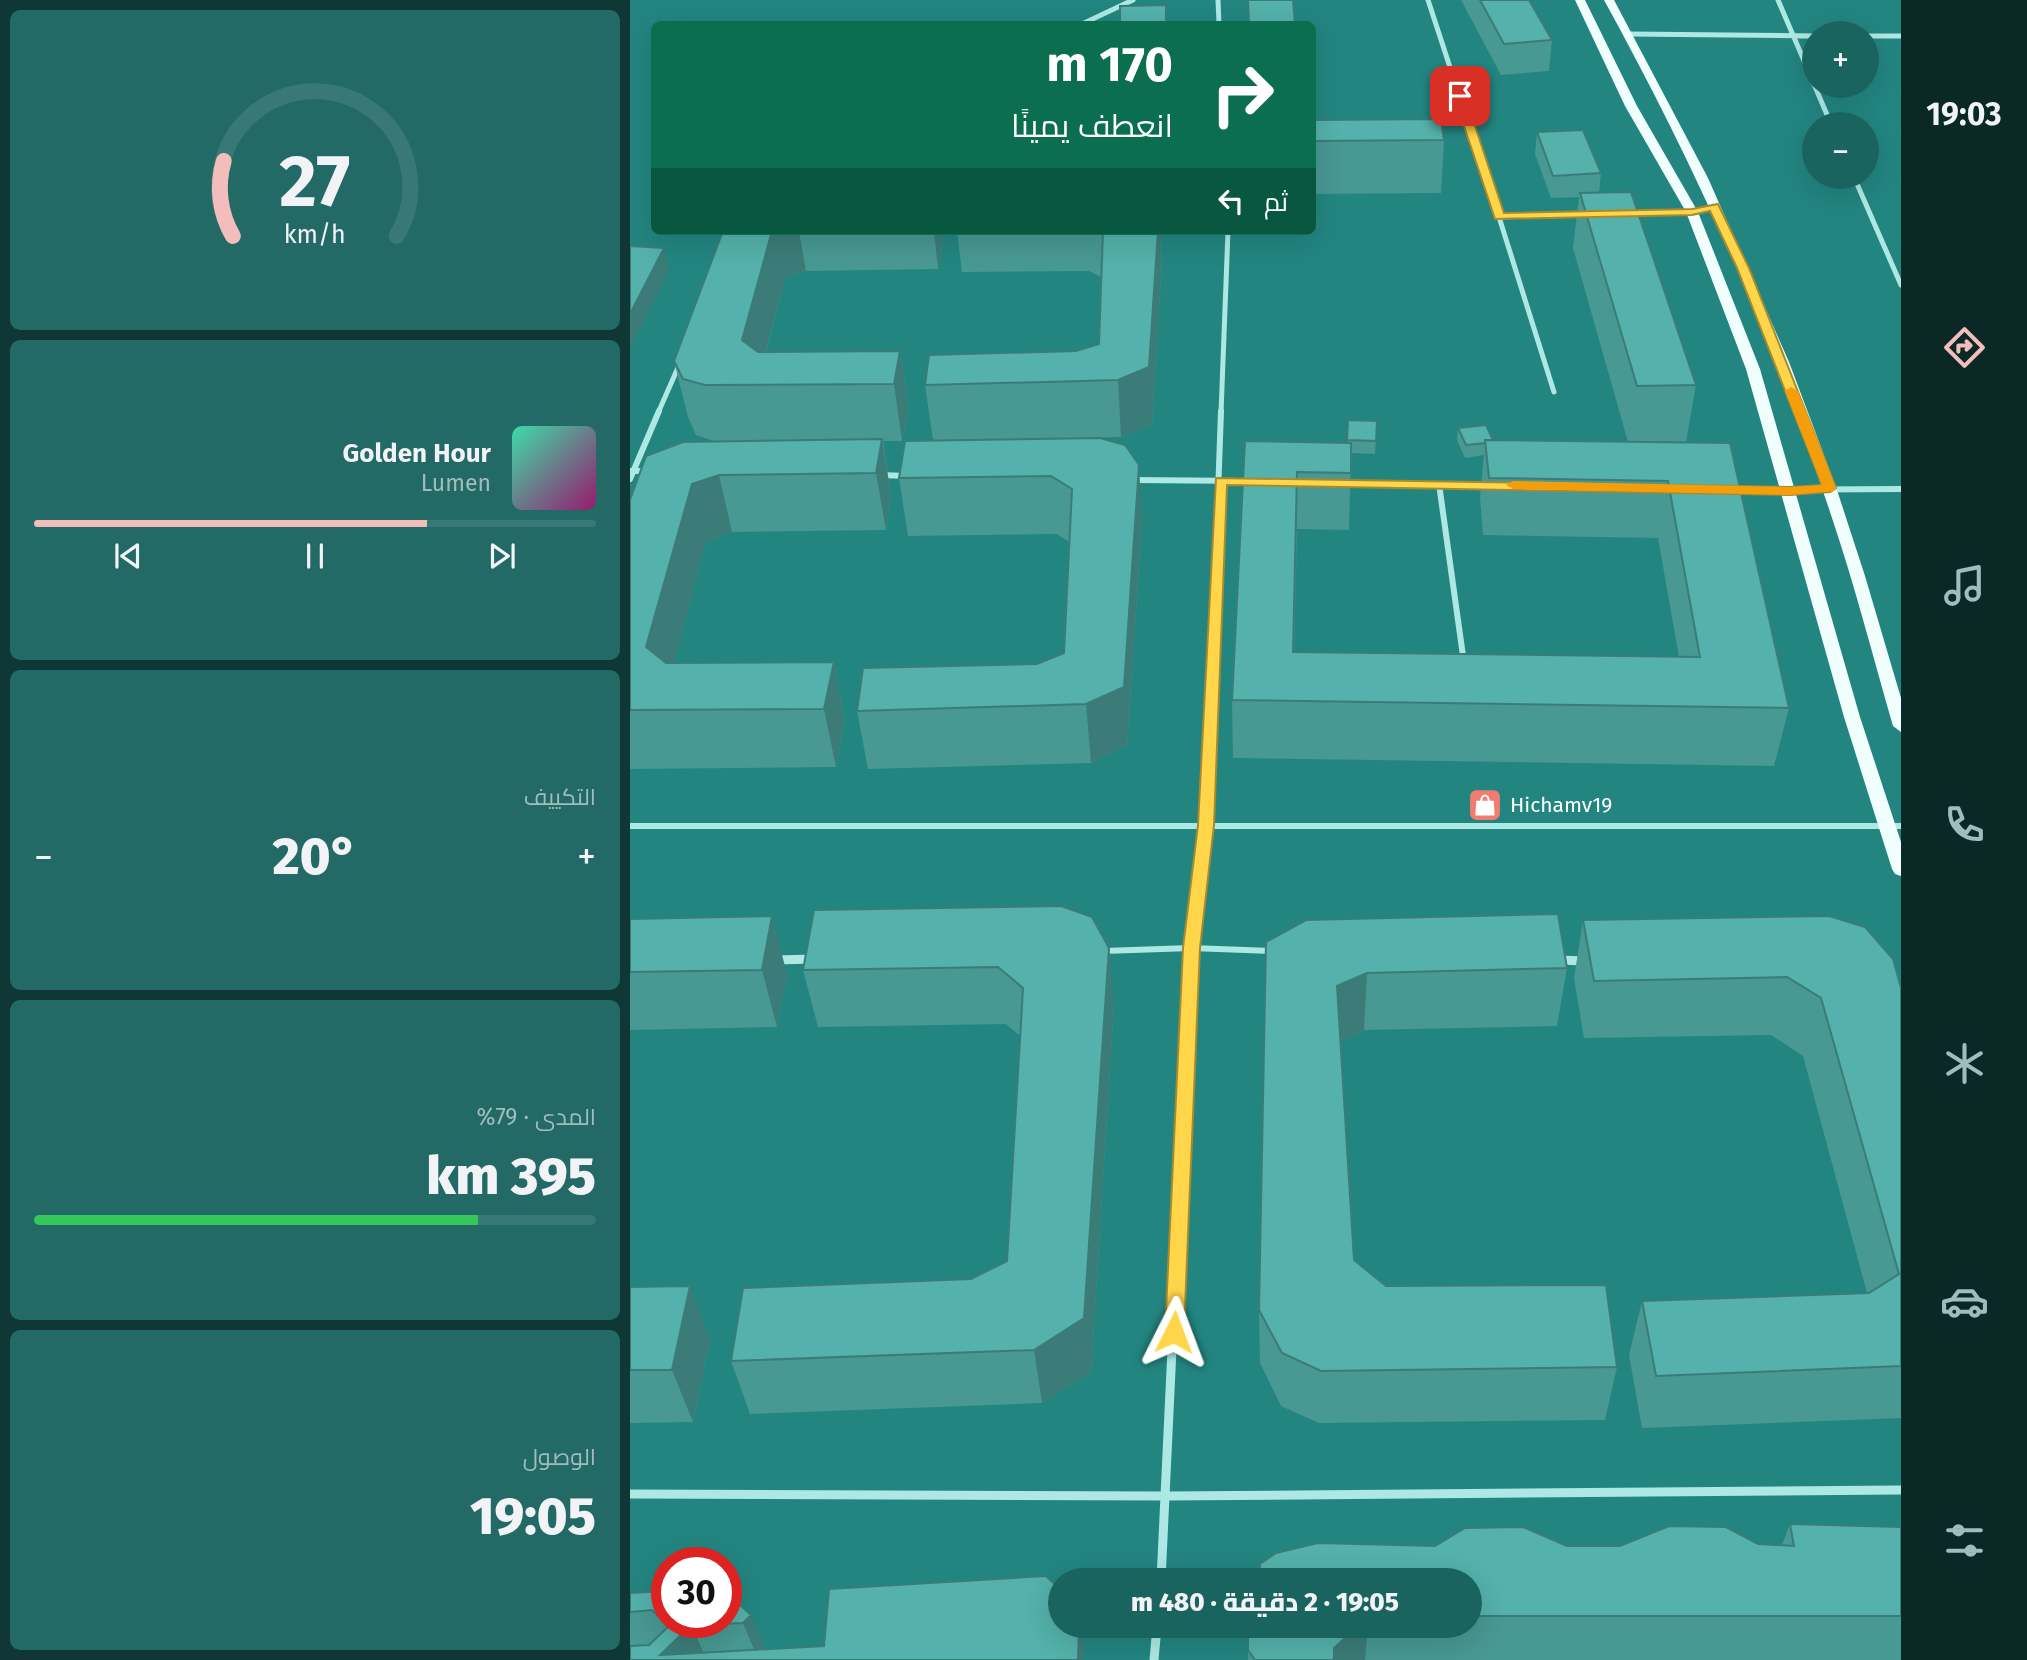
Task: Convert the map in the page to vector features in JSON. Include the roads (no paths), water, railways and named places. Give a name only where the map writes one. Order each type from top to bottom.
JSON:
[{"type":"main road","points":[[1580,0],[1631,106],[1692,212],[1753,369],[1853,717],[1894,827],[1901,869]]},
{"type":"main road","points":[[1609,0],[1653,76],[1743,268],[1830,488],[1901,726]]},
{"type":"street","points":[[1088,21],[1133,0]]},
{"type":"street","points":[[1218,0],[1219,21]]},
{"type":"street","points":[[1428,0],[1554,392]]},
{"type":"street","points":[[1778,0],[1826,112]]},
{"type":"street","points":[[1629,34],[1802,36]]},
{"type":"street","points":[[1879,36],[1901,36]]},
{"type":"street","points":[[1859,189],[1901,285]]},
{"type":"street","points":[[1623,214],[1692,212],[1714,207]]},
{"type":"street","points":[[1499,217],[1595,214]]},
{"type":"street","points":[[1162,1568],[1191,948],[1206,825],[1228,235]]},
{"type":"street","points":[[630,479],[631,471],[682,357]]},
{"type":"street","points":[[631,471],[661,472]]},
{"type":"street","points":[[871,475],[912,476]]},
{"type":"street","points":[[1122,480],[1261,482]]},
{"type":"street","points":[[1330,482],[1493,485]]},
{"type":"street","points":[[1439,484],[1465,672]]},
{"type":"street","points":[[1722,490],[1901,489]]},
{"type":"street","points":[[630,826],[1894,827]]},
{"type":"street","points":[[1095,951],[1191,948],[1289,951]]},
{"type":"street","points":[[767,960],[822,958]]},
{"type":"street","points":[[1553,960],[1595,961]]},
{"type":"street","points":[[630,1494],[1167,1496],[1901,1490]]},
{"type":"street","points":[[1154,1660],[1156,1638]]},
{"type":"place","name":"Hichamv19","points":[[1485,805]]}]
